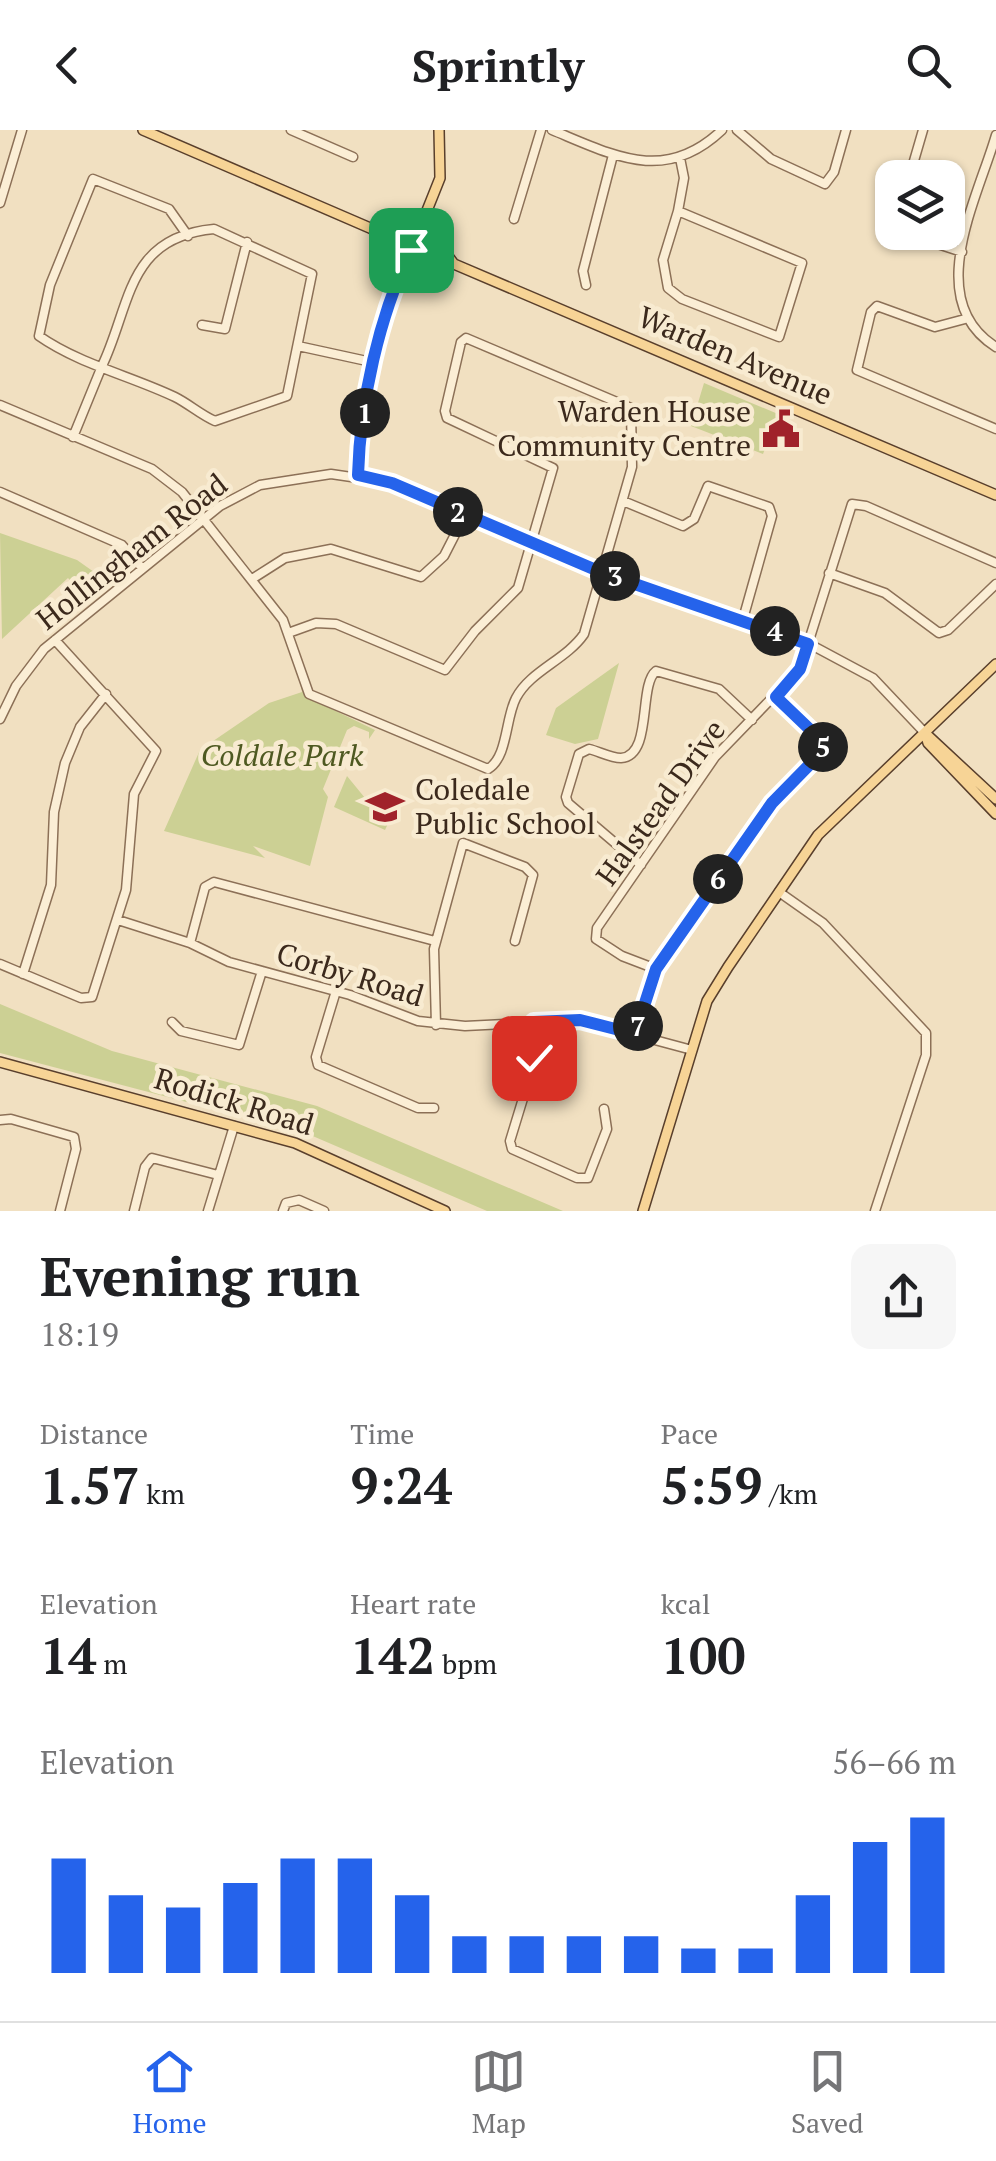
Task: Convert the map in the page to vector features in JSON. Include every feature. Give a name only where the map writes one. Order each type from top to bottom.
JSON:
[{"type":"main road","name":"Warden Avenue","points":[[143,130],[413,246],[444,264],[454,264],[996,495]]},
{"type":"main road","points":[[413,246],[442,170],[439,130]]},
{"type":"main road","points":[[643,1211],[707,1001],[818,835],[996,664]]},
{"type":"main road","points":[[926,733],[996,799]]},
{"type":"main road","points":[[926,733],[928,742],[996,814]]},
{"type":"main road","name":"Rodick Road","points":[[0,1062],[304,1147],[445,1211]]},
{"type":"street","points":[[0,202],[22,130]]},
{"type":"street","points":[[291,130],[310,134],[354,156]]},
{"type":"street","points":[[514,219],[541,130]]},
{"type":"street","points":[[552,130],[614,155],[656,162],[700,150],[722,130]]},
{"type":"street","points":[[737,130],[771,160],[822,184],[834,172],[846,130]]},
{"type":"street","points":[[914,160],[923,130]]},
{"type":"street","points":[[996,136],[962,252],[957,292],[966,319],[996,348]]},
{"type":"street","points":[[586,285],[583,270],[614,155]]},
{"type":"street","points":[[678,211],[802,263],[779,337],[682,299],[668,288],[663,260],[684,178],[680,158]]},
{"type":"street","points":[[73,437],[102,366],[120,308],[146,261],[162,247],[214,229],[304,267],[314,277],[285,398],[219,421],[102,366],[46,341],[37,332],[88,184],[100,179],[162,206],[180,220],[188,236]]},
{"type":"street","points":[[202,324],[225,329],[247,242]]},
{"type":"street","points":[[358,475],[376,363],[413,246]]},
{"type":"street","points":[[956,250],[962,252]]},
{"type":"street","points":[[966,319],[935,327],[877,306],[871,312],[857,370],[996,429]]},
{"type":"street","points":[[0,405],[166,478],[204,518],[290,632],[302,684],[314,698],[488,769],[498,760],[516,699],[527,684],[568,655],[584,634],[632,467],[630,408],[466,338],[447,402],[447,418],[554,468],[515,594],[475,631],[448,669],[336,624],[316,624],[290,632]]},
{"type":"street","points":[[298,346],[376,363]]},
{"type":"street","name":"Hollingham Road","points":[[0,720],[24,672],[55,640],[204,518],[240,495],[271,482],[309,474],[358,475],[392,483],[603,573],[808,644],[874,678],[926,733]]},
{"type":"street","points":[[623,501],[683,526],[694,519],[708,486],[769,507],[772,516],[743,619]]},
{"type":"street","points":[[0,492],[122,545],[142,568]]},
{"type":"street","name":"Halstead Drive","points":[[656,969],[604,947],[596,934],[716,756],[800,669],[848,509],[855,504],[996,564]]},
{"type":"street","points":[[252,579],[285,558],[331,549],[422,576],[444,556],[465,515]]},
{"type":"street","points":[[829,573],[884,593],[939,633],[946,633],[996,584]]},
{"type":"street","points":[[0,964],[90,999],[98,988],[126,890],[132,801],[156,752],[55,640]]},
{"type":"street","points":[[641,865],[568,803],[566,797],[580,754],[592,750],[621,758],[629,754],[642,734],[648,678],[656,671],[720,689],[752,720]]},
{"type":"street","points":[[23,974],[53,872],[58,789],[80,726],[106,694]]},
{"type":"street","points":[[635,1034],[656,969],[772,803],[823,746],[822,740],[776,697]]},
{"type":"street","points":[[436,1025],[435,941],[460,846],[468,843],[533,874],[515,941]]},
{"type":"street","points":[[190,943],[205,887],[214,882],[435,941]]},
{"type":"street","points":[[779,892],[823,923],[926,1033],[926,1055],[875,1211]]},
{"type":"street","name":"Corby Road","points":[[118,920],[190,943],[229,962],[336,991],[436,1025],[580,1020],[692,1050]]},
{"type":"street","points":[[172,1022],[181,1031],[239,1045],[262,971]]},
{"type":"street","points":[[336,991],[318,1064],[418,1108],[434,1108]]},
{"type":"street","points":[[534,1022],[532,1069],[510,1141],[512,1149],[577,1178],[588,1178],[607,1129],[604,1109]]},
{"type":"street","points":[[0,1120],[11,1118],[74,1136],[76,1149],[60,1211]]},
{"type":"street","points":[[208,1211],[234,1126]]},
{"type":"street","points":[[134,1211],[145,1167],[152,1158],[218,1175]]},
{"type":"street","points":[[283,1211],[286,1202],[299,1200],[324,1211]]},
{"type":"green space","points":[[704,383],[778,414],[763,454],[691,426]]},
{"type":"green space","points":[[0,533],[77,560],[111,584],[89,602],[68,578],[2,639]]},
{"type":"green space","points":[[619,663],[598,739],[575,744],[546,735],[556,708]]},
{"type":"green space","name":"Coldale Park","points":[[300,682],[313,700],[375,730],[369,739],[369,732],[354,726],[347,730],[323,789],[328,797],[310,866],[253,846],[265,858],[164,831],[200,750],[269,703],[302,692]]},
{"type":"green space","points":[[347,776],[365,798],[393,813],[385,830],[334,807]]},
{"type":"green space","points":[[0,1004],[112,1051],[317,1106],[563,1211],[487,1211],[308,1134],[0,1053]]},
{"type":"place","name":"Warden House Community Centre","points":[[781,429]]},
{"type":"place","name":"Coledale Public School","points":[[385,807]]},
{"type":"route","points":[[411,250],[387,317],[366,407],[358,475],[392,483],[603,573],[808,644],[800,669],[776,697],[824,743],[818,756],[772,803],[656,969],[635,1034],[580,1020],[534,1022],[534,1058]]}]
